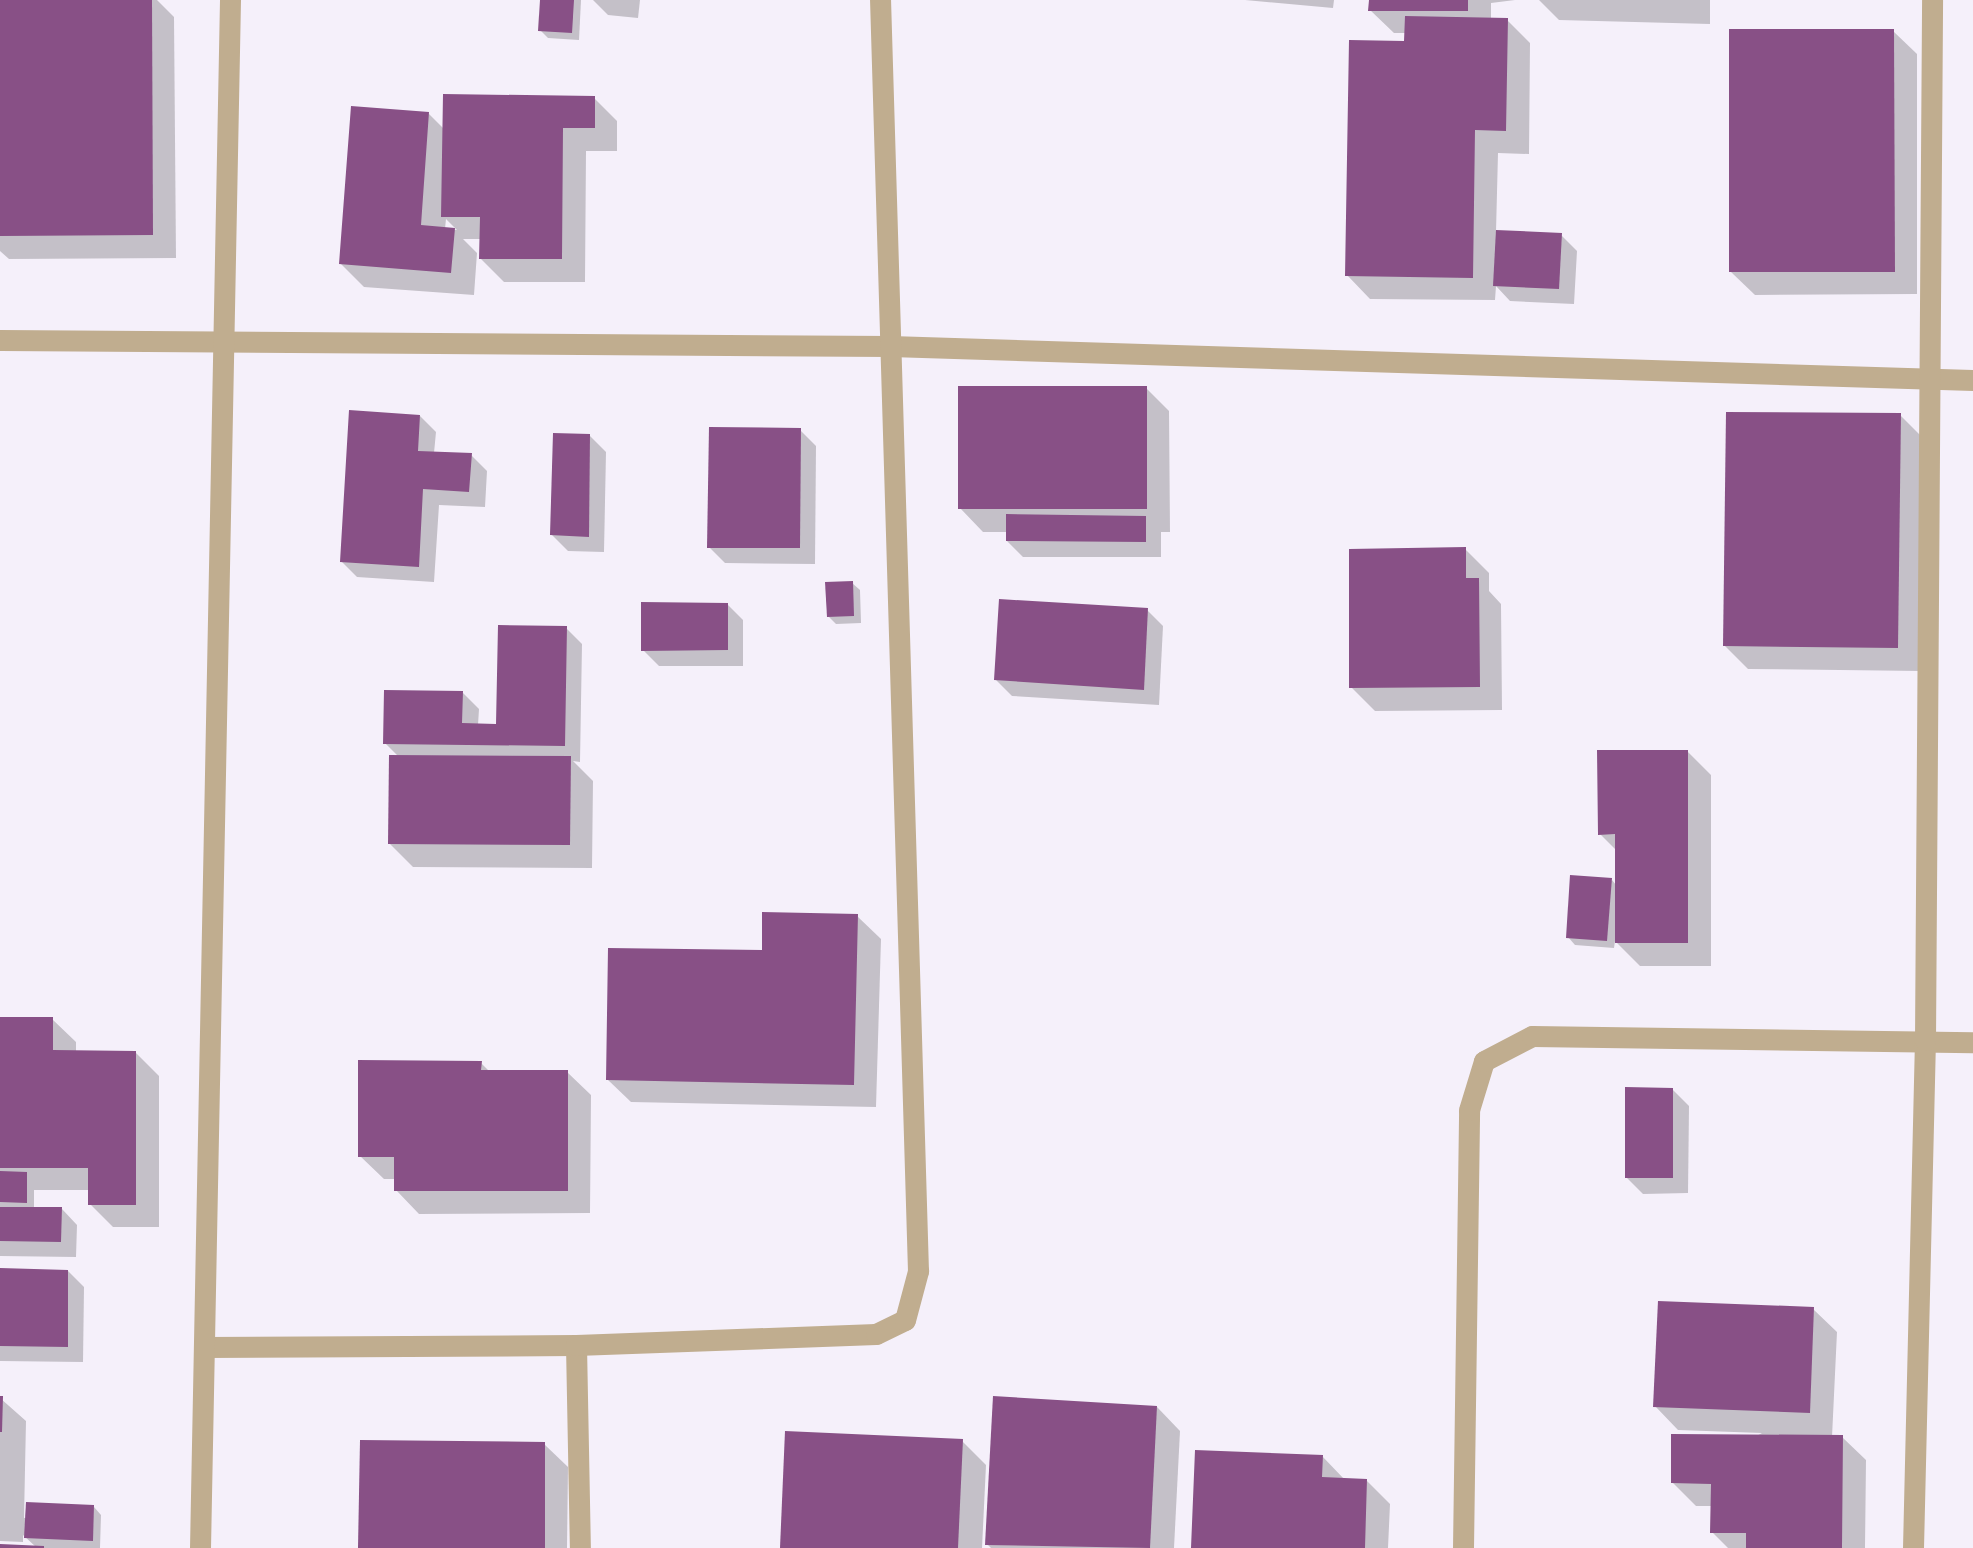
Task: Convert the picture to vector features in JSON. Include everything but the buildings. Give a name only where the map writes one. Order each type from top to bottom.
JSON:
[{"type":"street","points":[[200,1548],[230,0]]},
{"type":"street","points":[[204,1347],[576,1345],[877,1334],[905,1320],[918,1271],[880,0]]},
{"type":"street","points":[[1913,1548],[1925,1040],[1927,381],[1932,0]]},
{"type":"street","points":[[0,340],[890,346],[1927,381],[1973,380]]},
{"type":"street","points":[[1463,1548],[1469,1110],[1484,1061],[1532,1036],[1973,1042]]},
{"type":"street","points":[[576,1345],[580,1548]]}]
